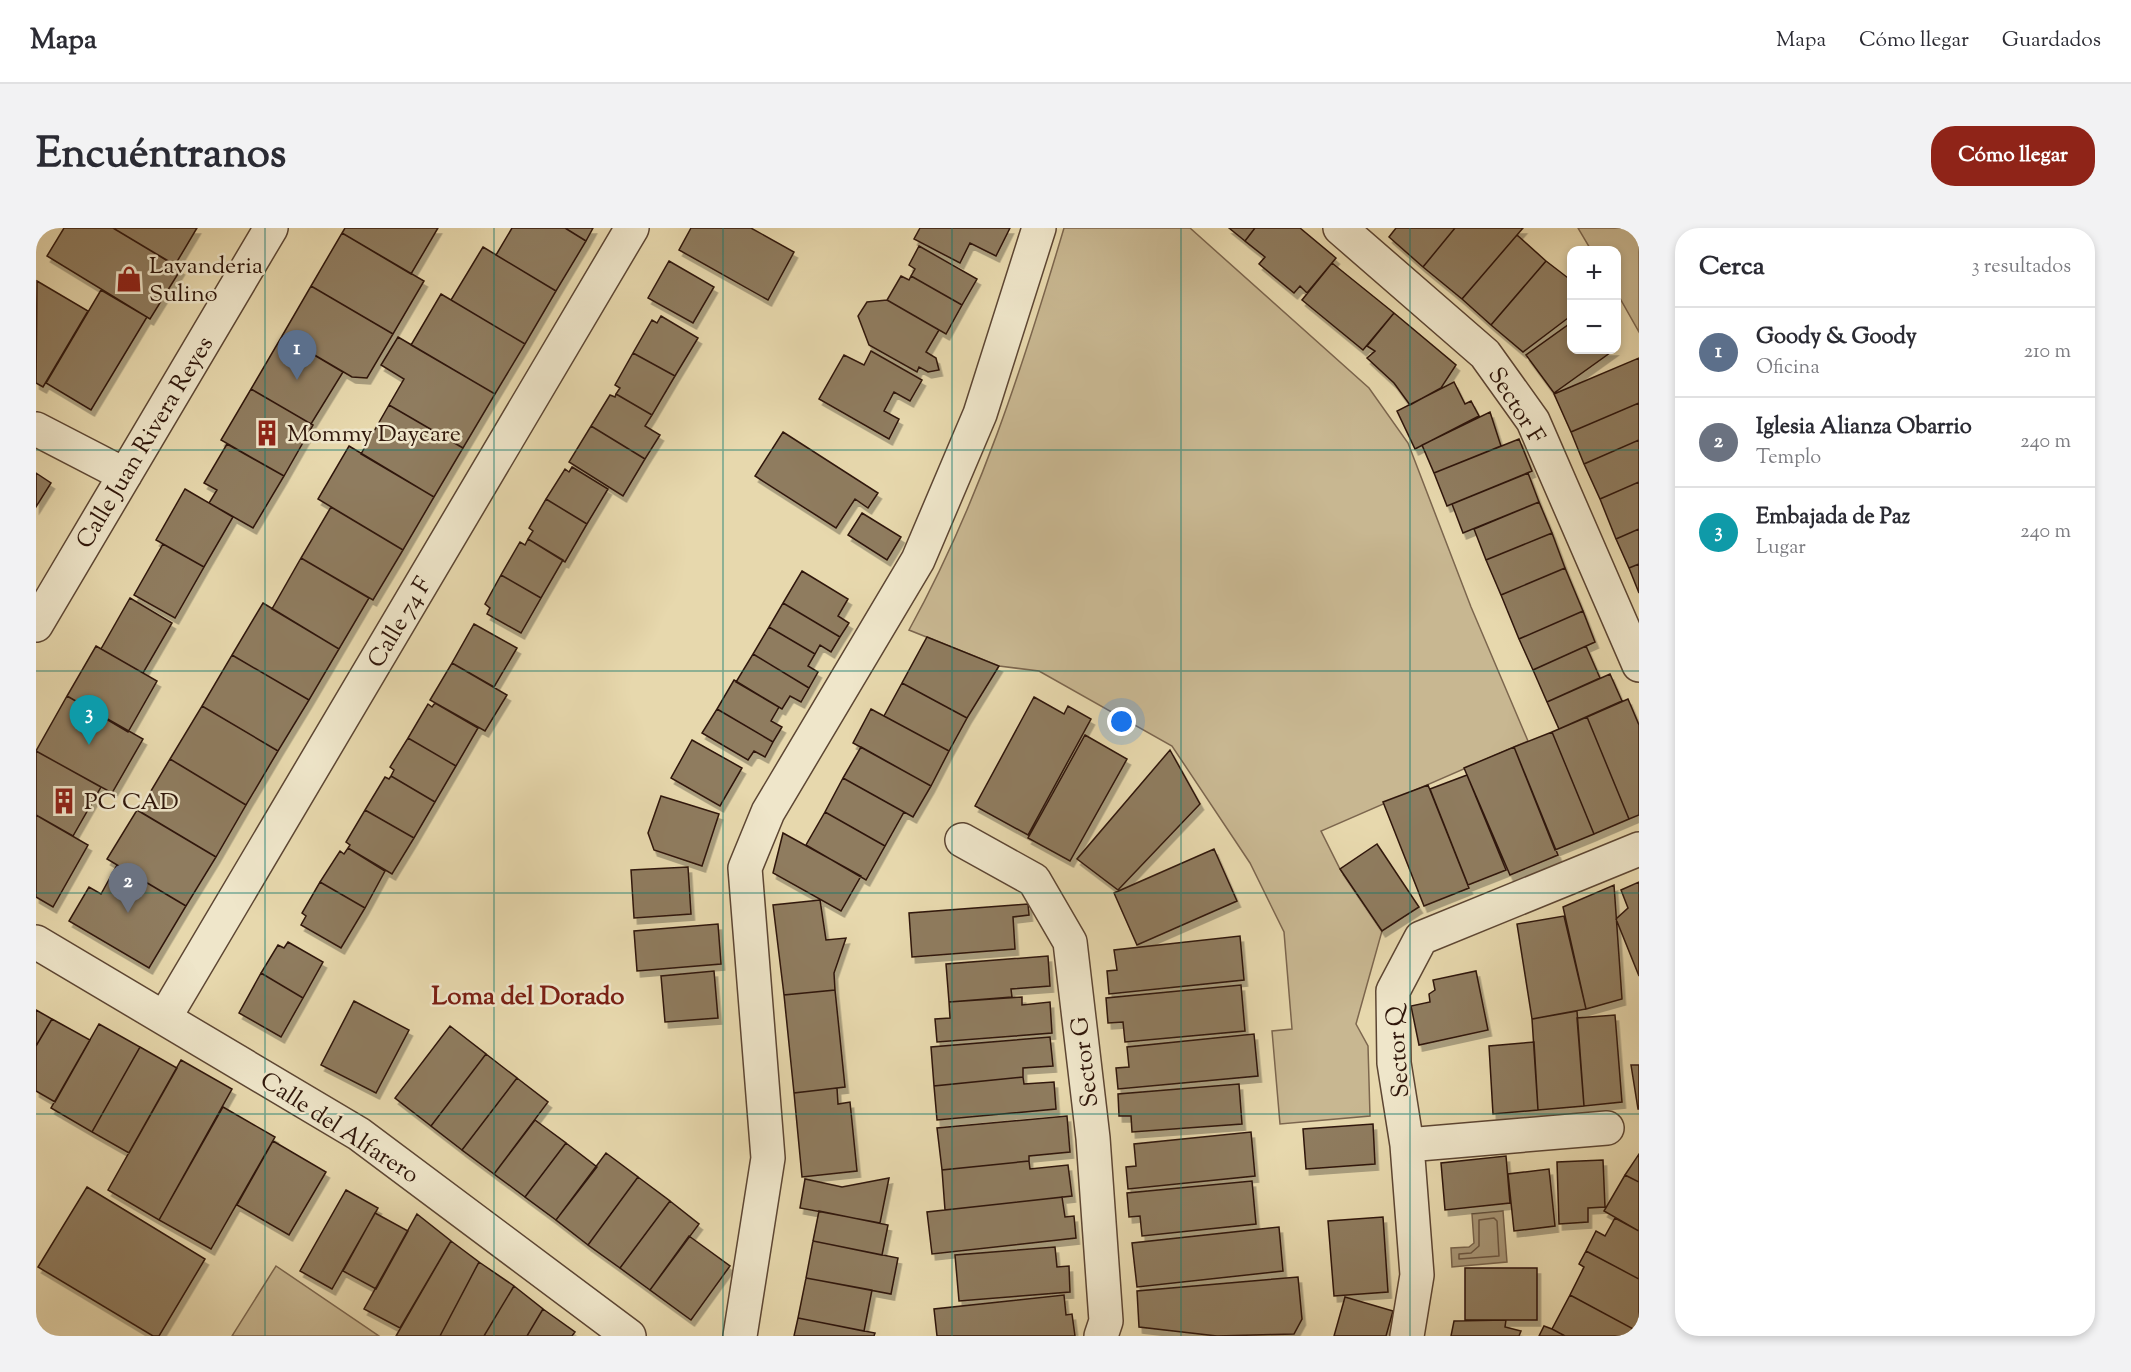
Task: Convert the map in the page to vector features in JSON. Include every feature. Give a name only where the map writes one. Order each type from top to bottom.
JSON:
[{"type":"street","name":"Calle Juan Rivera Reyes","points":[[36,625],[271,228]]},
{"type":"street","name":"Calle 74 F","points":[[165,1017],[632,228]]},
{"type":"street","points":[[740,1336],[768,1158],[745,868],[768,812],[918,560],[980,414],[1039,228]]},
{"type":"street","name":"Sector F","points":[[1340,228],[1485,354],[1533,421],[1639,665]]},
{"type":"street","points":[[36,429],[125,475]]},
{"type":"street","name":"Sector G","points":[[962,840],[1034,880],[1071,942],[1093,1138],[1106,1321],[1101,1336]]},
{"type":"street","name":"Sector Q","points":[[1407,1336],[1417,1275],[1407,1145],[1394,1063],[1393,991],[1420,938],[1639,849]]},
{"type":"street","name":"Calle del Alfarero","points":[[36,942],[359,1134],[629,1336]]},
{"type":"street","points":[[1407,1145],[1607,1128]]},
{"type":"shaded area","points":[[1064,228],[1190,228],[1369,388],[1408,443],[1471,607],[1528,741],[1321,831],[1340,869],[1382,931],[1356,1024],[1368,1046],[1370,1116],[1280,1124],[1272,1031],[1292,1029],[1284,932],[1250,863],[1172,746],[1039,671],[999,666],[909,630],[957,533],[978,483],[1015,382]]},
{"type":"shaded area","points":[[1578,228],[1639,228],[1639,332],[1621,300],[1621,246],[1589,246]]},
{"type":"shaded area","points":[[276,1266],[379,1336],[232,1336]]},
{"type":"water","points":[[1503,1211],[1507,1262],[1452,1267],[1451,1248],[1469,1247],[1474,1243],[1472,1214]]},
{"type":"building","name":"Lavanderia Sulino","points":[[64,228],[113,228],[181,269],[150,319],[47,256]]},
{"type":"building","points":[[113,228],[197,228],[175,265]]},
{"type":"building","points":[[345,228],[438,228],[411,274],[342,233]]},
{"type":"building","points":[[512,228],[565,228],[586,241],[556,291],[496,255]]},
{"type":"building","points":[[565,228],[593,228],[586,241]]},
{"type":"building","points":[[691,228],[751,228],[794,252],[768,300],[679,250]]},
{"type":"building","points":[[920,228],[1010,228],[996,256],[970,243],[960,263],[914,239]]},
{"type":"building","points":[[1229,228],[1255,228],[1245,241]]},
{"type":"building","points":[[1255,228],[1300,228],[1336,258],[1307,293],[1300,286],[1294,293],[1259,264],[1265,257],[1245,241]]},
{"type":"building","points":[[1396,228],[1455,228],[1423,267],[1389,237]]},
{"type":"building","points":[[1455,228],[1523,228],[1462,299],[1423,267]]},
{"type":"building","points":[[342,233],[424,281],[393,334],[311,286]]},
{"type":"building","points":[[1517,235],[1546,261],[1491,325],[1462,299]]},
{"type":"building","points":[[919,246],[977,279],[962,305],[911,276],[915,269],[909,265]]},
{"type":"building","points":[[483,247],[556,291],[525,344],[451,300]]},
{"type":"building","points":[[669,261],[714,287],[693,323],[648,298]]},
{"type":"building","points":[[1546,261],[1567,277],[1567,319],[1523,352],[1491,325]]},
{"type":"building","points":[[1332,263],[1394,313],[1363,350],[1302,300]]},
{"type":"building","points":[[901,276],[909,280],[911,276],[962,305],[946,334],[887,300]]},
{"type":"building","points":[[37,281],[88,311],[43,387],[36,383]]},
{"type":"building","points":[[311,286],[393,334],[367,378],[352,377],[282,336]]},
{"type":"building","points":[[101,290],[147,317],[91,410],[46,383]]},
{"type":"building","points":[[441,294],[525,344],[495,394],[411,345]]},
{"type":"building","points":[[887,300],[939,330],[926,352],[936,358],[939,370],[928,372],[919,367],[917,372],[869,345],[858,316],[867,302]]},
{"type":"building","points":[[1394,313],[1456,365],[1441,388],[1410,405],[1394,383],[1367,358],[1375,351],[1367,346]]},
{"type":"building","points":[[661,316],[698,338],[675,376],[633,353],[652,320],[657,323]]},
{"type":"building","points":[[1567,326],[1567,354],[1608,354],[1554,393],[1526,355]]},
{"type":"building","points":[[282,336],[343,372],[311,424],[251,389]]},
{"type":"building","points":[[398,337],[495,394],[463,448],[389,405],[404,379],[381,365]]},
{"type":"building","points":[[871,351],[922,380],[910,401],[894,392],[884,411],[899,419],[889,439],[819,399],[844,355],[864,365]]},
{"type":"building","points":[[633,353],[675,376],[652,415],[616,394],[620,388],[615,385]]},
{"type":"building","points":[[1639,358],[1639,403],[1571,432],[1554,394]]},
{"type":"building","points":[[1454,382],[1465,404],[1471,401],[1479,416],[1415,449],[1397,411]]},
{"type":"building","name":"Mommy Daycare","points":[[251,389],[313,425],[284,476],[221,440]]},
{"type":"building","points":[[616,394],[652,415],[645,426],[660,435],[645,459],[591,426],[610,395],[615,397]]},
{"type":"building","points":[[1639,403],[1639,440],[1584,464],[1571,432]]},
{"type":"building","points":[[389,405],[463,448],[434,497],[361,454]]},
{"type":"building","points":[[1490,412],[1501,446],[1434,473],[1422,445]]},
{"type":"building","points":[[591,426],[645,459],[623,496],[569,462]]},
{"type":"building","points":[[783,432],[878,493],[868,508],[855,499],[836,528],[755,476]]},
{"type":"building","points":[[1519,439],[1532,471],[1447,506],[1434,473]]},
{"type":"building","points":[[1639,440],[1639,482],[1600,499],[1584,464]]},
{"type":"building","points":[[227,444],[284,476],[253,528],[209,503],[217,490],[204,483]]},
{"type":"building","points":[[349,446],[434,497],[403,550],[318,499]]},
{"type":"building","points":[[572,467],[608,489],[587,524],[546,499],[565,469],[569,472]]},
{"type":"building","points":[[36,473],[51,483],[36,507]]},
{"type":"building","points":[[1528,473],[1539,502],[1463,533],[1452,504]]},
{"type":"building","points":[[1639,482],[1639,529],[1616,539],[1600,499]]},
{"type":"building","points":[[185,489],[233,517],[204,567],[156,540]]},
{"type":"building","points":[[546,499],[587,524],[565,562],[528,539],[533,531],[529,528]]},
{"type":"building","points":[[1539,502],[1552,533],[1486,560],[1474,529]]},
{"type":"building","points":[[331,507],[403,550],[373,600],[301,558]]},
{"type":"building","points":[[862,513],[901,537],[887,560],[848,535]]},
{"type":"building","points":[[1639,529],[1639,564],[1629,568],[1616,539]]},
{"type":"building","points":[[1552,533],[1565,568],[1501,595],[1486,560]]},
{"type":"building","points":[[528,539],[563,560],[541,598],[501,575],[520,542],[525,545]]},
{"type":"building","points":[[163,544],[204,567],[175,618],[134,595]]},
{"type":"building","points":[[301,558],[369,598],[339,649],[272,609]]},
{"type":"building","points":[[1639,564],[1639,593],[1629,568]]},
{"type":"building","points":[[1565,568],[1583,611],[1519,639],[1501,595]]},
{"type":"building","points":[[802,571],[848,599],[838,616],[849,623],[840,637],[783,603]]},
{"type":"building","points":[[501,575],[541,598],[521,633],[487,614],[490,608],[485,604]]},
{"type":"building","points":[[130,598],[172,623],[143,673],[101,649]]},
{"type":"building","points":[[263,603],[339,649],[309,700],[232,655]]},
{"type":"building","points":[[783,603],[840,637],[831,652],[820,645],[815,654],[769,627]]},
{"type":"building","points":[[1583,611],[1595,642],[1533,670],[1519,639]]},
{"type":"building","points":[[474,624],[517,648],[494,687],[452,663]]},
{"type":"building","points":[[769,627],[815,654],[808,666],[818,672],[809,688],[753,654]]},
{"type":"building","points":[[927,637],[999,666],[967,718],[902,683]]},
{"type":"building","points":[[96,646],[157,681],[128,732],[67,696]]},
{"type":"building","points":[[1586,646],[1600,678],[1547,702],[1533,670]]},
{"type":"building","points":[[753,654],[809,688],[801,702],[790,696],[782,709],[736,682]]},
{"type":"building","points":[[232,655],[309,700],[278,751],[202,706]]},
{"type":"building","points":[[452,663],[507,695],[485,731],[430,700]]},
{"type":"building","points":[[1610,674],[1622,701],[1559,729],[1547,702]]},
{"type":"building","points":[[734,680],[779,707],[771,721],[782,727],[773,742],[717,709]]},
{"type":"building","points":[[902,683],[967,718],[949,751],[884,716]]},
{"type":"building","points":[[67,696],[143,739],[112,793],[36,751]]},
{"type":"building","points":[[1034,697],[1064,714],[1068,706],[1091,719],[1028,835],[975,806]]},
{"type":"building","points":[[1628,699],[1639,725],[1639,815],[1629,819],[1587,717]]},
{"type":"building","points":[[435,703],[478,728],[456,766],[408,738],[428,704],[432,707]]},
{"type":"building","points":[[202,706],[278,751],[246,805],[170,759]]},
{"type":"building","points":[[717,709],[773,742],[765,757],[754,751],[748,760],[702,733]]},
{"type":"building","points":[[871,709],[949,751],[931,786],[853,743]]},
{"type":"building","points":[[1587,717],[1629,819],[1594,834],[1552,732]]},
{"type":"building","points":[[1552,732],[1594,834],[1555,850],[1514,747]]},
{"type":"building","points":[[1085,735],[1127,759],[1070,861],[1028,838]]},
{"type":"building","points":[[408,738],[456,766],[435,802],[391,776],[394,770],[390,767]]},
{"type":"building","points":[[692,740],[742,768],[720,806],[671,778]]},
{"type":"building","points":[[861,747],[931,786],[913,817],[843,778]]},
{"type":"building","points":[[1514,747],[1558,855],[1510,875],[1464,768]]},
{"type":"building","points":[[1170,750],[1200,804],[1118,890],[1077,859]]},
{"type":"building","name":"PC CAD","points":[[36,751],[101,787],[73,836],[36,815]]},
{"type":"building","points":[[170,759],[246,805],[216,857],[139,811]]},
{"type":"building","points":[[1467,775],[1506,870],[1468,885],[1430,789]]},
{"type":"building","points":[[391,776],[435,802],[414,838],[365,810],[385,777],[389,779]]},
{"type":"building","points":[[843,778],[904,812],[885,846],[825,812]]},
{"type":"building","points":[[1428,785],[1469,888],[1424,906],[1383,802]]},
{"type":"building","points":[[661,796],[719,814],[702,866],[654,850],[648,833]]},
{"type":"building","points":[[137,810],[216,857],[186,906],[107,859]]},
{"type":"building","points":[[365,810],[414,838],[392,874],[348,848],[350,845],[346,842]]},
{"type":"building","points":[[825,812],[885,846],[866,880],[806,845]]},
{"type":"building","points":[[36,815],[88,845],[53,907],[36,897]]},
{"type":"building","points":[[783,833],[861,876],[841,911],[773,873]]},
{"type":"building","points":[[1377,844],[1419,907],[1382,931],[1340,869]]},
{"type":"building","points":[[348,848],[385,871],[365,908],[320,882],[340,851],[344,854]]},
{"type":"building","points":[[1214,849],[1237,901],[1137,945],[1114,893]]},
{"type":"building","points":[[117,865],[186,906],[149,968],[69,921],[89,887],[101,894]]},
{"type":"building","points":[[688,867],[691,914],[634,918],[631,870]]},
{"type":"building","points":[[320,882],[365,908],[341,948],[301,925],[306,916],[302,913]]},
{"type":"building","points":[[1639,882],[1639,976],[1616,919],[1628,908],[1621,890]]},
{"type":"building","points":[[1614,885],[1622,999],[1586,1009],[1563,907]]},
{"type":"building","points":[[820,900],[826,940],[846,938],[834,973],[835,990],[784,995],[773,905]]},
{"type":"building","points":[[1028,904],[1029,915],[1013,917],[1015,949],[912,957],[909,913]]},
{"type":"building","points":[[1564,916],[1586,1009],[1532,1019],[1517,924]]},
{"type":"building","points":[[718,924],[721,964],[637,971],[634,931]]},
{"type":"building","points":[[1240,936],[1244,980],[1109,994],[1107,971],[1117,970],[1114,950]]},
{"type":"building","points":[[288,942],[323,962],[303,998],[261,973],[278,945],[284,948]]},
{"type":"building","points":[[1048,956],[1050,986],[1011,989],[1012,997],[949,1002],[946,964]]},
{"type":"building","points":[[714,971],[718,1018],[665,1022],[661,976]]},
{"type":"building","points":[[1476,971],[1488,1030],[1419,1045],[1411,1006],[1430,1002],[1429,994],[1435,990],[1433,980]]},
{"type":"building","points":[[261,973],[303,998],[281,1037],[239,1013]]},
{"type":"building","points":[[1241,985],[1245,1031],[1125,1042],[1123,1022],[1108,1023],[1106,998]]},
{"type":"building","points":[[835,990],[845,1087],[794,1093],[784,995]]},
{"type":"building","points":[[1022,997],[1022,1005],[1050,1002],[1052,1033],[937,1042],[935,1019],[950,1018],[949,1002]]},
{"type":"building","points":[[354,1001],[409,1030],[376,1093],[321,1065]]},
{"type":"building","points":[[36,1010],[52,1019],[36,1046]]},
{"type":"building","points":[[1577,1011],[1584,1106],[1538,1110],[1532,1019]]},
{"type":"building","points":[[1615,1015],[1622,1102],[1584,1106],[1577,1018]]},
{"type":"building","points":[[52,1019],[90,1040],[55,1102],[36,1091],[36,1046]]},
{"type":"building","points":[[99,1024],[140,1047],[92,1132],[51,1108]]},
{"type":"building","points":[[450,1026],[486,1054],[431,1126],[395,1098]]},
{"type":"building","points":[[1254,1034],[1258,1076],[1118,1089],[1116,1068],[1129,1067],[1127,1047]]},
{"type":"building","points":[[1050,1037],[1053,1066],[1023,1068],[1023,1077],[934,1086],[931,1047]]},
{"type":"building","points":[[1534,1042],[1538,1110],[1493,1114],[1489,1046]]},
{"type":"building","points":[[140,1047],[177,1068],[129,1153],[92,1132]]},
{"type":"building","points":[[486,1054],[517,1078],[462,1150],[431,1126]]},
{"type":"building","points":[[181,1060],[232,1089],[159,1220],[108,1190]]},
{"type":"building","points":[[1631,1065],[1639,1065],[1639,1109],[1638,1109]]},
{"type":"building","points":[[1023,1077],[1024,1084],[1054,1082],[1056,1109],[937,1120],[934,1086]]},
{"type":"building","points":[[517,1078],[548,1102],[494,1174],[462,1150]]},
{"type":"building","points":[[1239,1084],[1242,1124],[1132,1132],[1131,1116],[1119,1116],[1118,1094]]},
{"type":"building","points":[[837,1088],[838,1104],[850,1102],[857,1171],[802,1177],[794,1093]]},
{"type":"building","points":[[223,1107],[275,1137],[211,1249],[159,1220]]},
{"type":"building","points":[[1067,1116],[1070,1152],[1029,1156],[1029,1161],[942,1170],[937,1128]]},
{"type":"building","points":[[535,1120],[566,1143],[525,1197],[494,1174]]},
{"type":"building","points":[[1373,1124],[1375,1164],[1306,1169],[1303,1129]]},
{"type":"building","points":[[1251,1132],[1255,1176],[1128,1189],[1126,1167],[1136,1166],[1134,1144]]},
{"type":"building","points":[[273,1141],[326,1172],[289,1235],[237,1205]]},
{"type":"building","points":[[566,1143],[597,1167],[556,1220],[525,1197]]},
{"type":"building","points":[[606,1153],[638,1177],[588,1245],[556,1220]]},
{"type":"building","points":[[1639,1154],[1639,1182],[1625,1175]]},
{"type":"building","points":[[1506,1156],[1510,1203],[1445,1210],[1441,1163]]},
{"type":"building","points":[[1603,1160],[1605,1207],[1588,1208],[1588,1222],[1559,1224],[1557,1162]]},
{"type":"building","points":[[1029,1161],[1030,1169],[1068,1165],[1072,1196],[945,1210],[942,1170]]},
{"type":"building","points":[[1549,1169],[1555,1226],[1514,1231],[1508,1174]]},
{"type":"building","points":[[1625,1175],[1639,1182],[1639,1231],[1604,1211]]},
{"type":"building","points":[[638,1177],[670,1201],[620,1268],[588,1245]]},
{"type":"building","points":[[889,1178],[880,1223],[800,1208],[805,1179],[842,1187]]},
{"type":"building","points":[[1252,1181],[1256,1224],[1142,1236],[1140,1216],[1129,1217],[1127,1193]]},
{"type":"building","points":[[87,1187],[205,1259],[159,1336],[153,1336],[38,1267]]},
{"type":"building","points":[[346,1190],[378,1208],[332,1289],[300,1271]]},
{"type":"building","points":[[1062,1197],[1065,1217],[1074,1216],[1076,1238],[932,1254],[927,1212]]},
{"type":"building","points":[[670,1201],[699,1224],[650,1290],[620,1268]]},
{"type":"building","points":[[819,1211],[888,1225],[882,1255],[813,1241]]},
{"type":"building","points":[[375,1213],[408,1231],[376,1289],[343,1271]]},
{"type":"building","points":[[417,1214],[451,1241],[400,1328],[364,1309]]},
{"type":"building","points":[[1383,1217],[1388,1292],[1334,1296],[1328,1221]]},
{"type":"building","points":[[1615,1218],[1639,1231],[1639,1279],[1586,1251],[1596,1231],[1605,1236]]},
{"type":"building","points":[[1279,1227],[1283,1271],[1137,1287],[1132,1243]]},
{"type":"building","points":[[689,1236],[730,1266],[691,1320],[650,1290]]},
{"type":"building","points":[[451,1241],[479,1262],[440,1336],[396,1336]]},
{"type":"building","points":[[813,1241],[898,1258],[891,1294],[806,1278]]},
{"type":"building","points":[[1055,1247],[1057,1267],[1069,1266],[1070,1292],[959,1301],[955,1255]]},
{"type":"building","points":[[1586,1251],[1639,1279],[1639,1332],[1570,1295],[1584,1267],[1579,1264]]},
{"type":"building","points":[[479,1262],[514,1286],[484,1336],[440,1336]]},
{"type":"building","points":[[1465,1268],[1537,1268],[1537,1320],[1465,1320]]},
{"type":"building","points":[[1298,1277],[1302,1319],[1294,1334],[1217,1336],[1139,1327],[1137,1291]]},
{"type":"building","points":[[806,1278],[872,1290],[864,1331],[798,1318]]},
{"type":"building","points":[[514,1286],[543,1309],[527,1336],[484,1336]]},
{"type":"building","points":[[1064,1295],[1066,1315],[1072,1314],[1075,1336],[937,1336],[934,1309]]},
{"type":"building","points":[[1570,1295],[1639,1332],[1639,1336],[1565,1336],[1552,1329]]},
{"type":"building","points":[[1345,1297],[1393,1311],[1386,1336],[1334,1336]]},
{"type":"building","points":[[543,1309],[575,1332],[572,1336],[527,1336]]},
{"type":"building","points":[[798,1318],[875,1333],[874,1336],[794,1336]]},
{"type":"building","points":[[1506,1320],[1505,1327],[1521,1331],[1519,1336],[1451,1336],[1454,1321]]},
{"type":"building","points":[[1544,1326],[1552,1329],[1565,1336],[1539,1336]]},
{"type":"place","name":"Lavanderia Sulino","points":[[129,279]]},
{"type":"place","name":"Goody & Goody","points":[[297,380]]},
{"type":"place","name":"Mommy Daycare","points":[[267,433]]},
{"type":"place","name":"Embajada de Paz","points":[[89,745]]},
{"type":"place","name":"PC CAD","points":[[64,801]]},
{"type":"place","name":"Iglesia Alianza Obarrio","points":[[128,913]]},
{"type":"district","name":"Loma del Dorado","points":[[528,995]]}]
